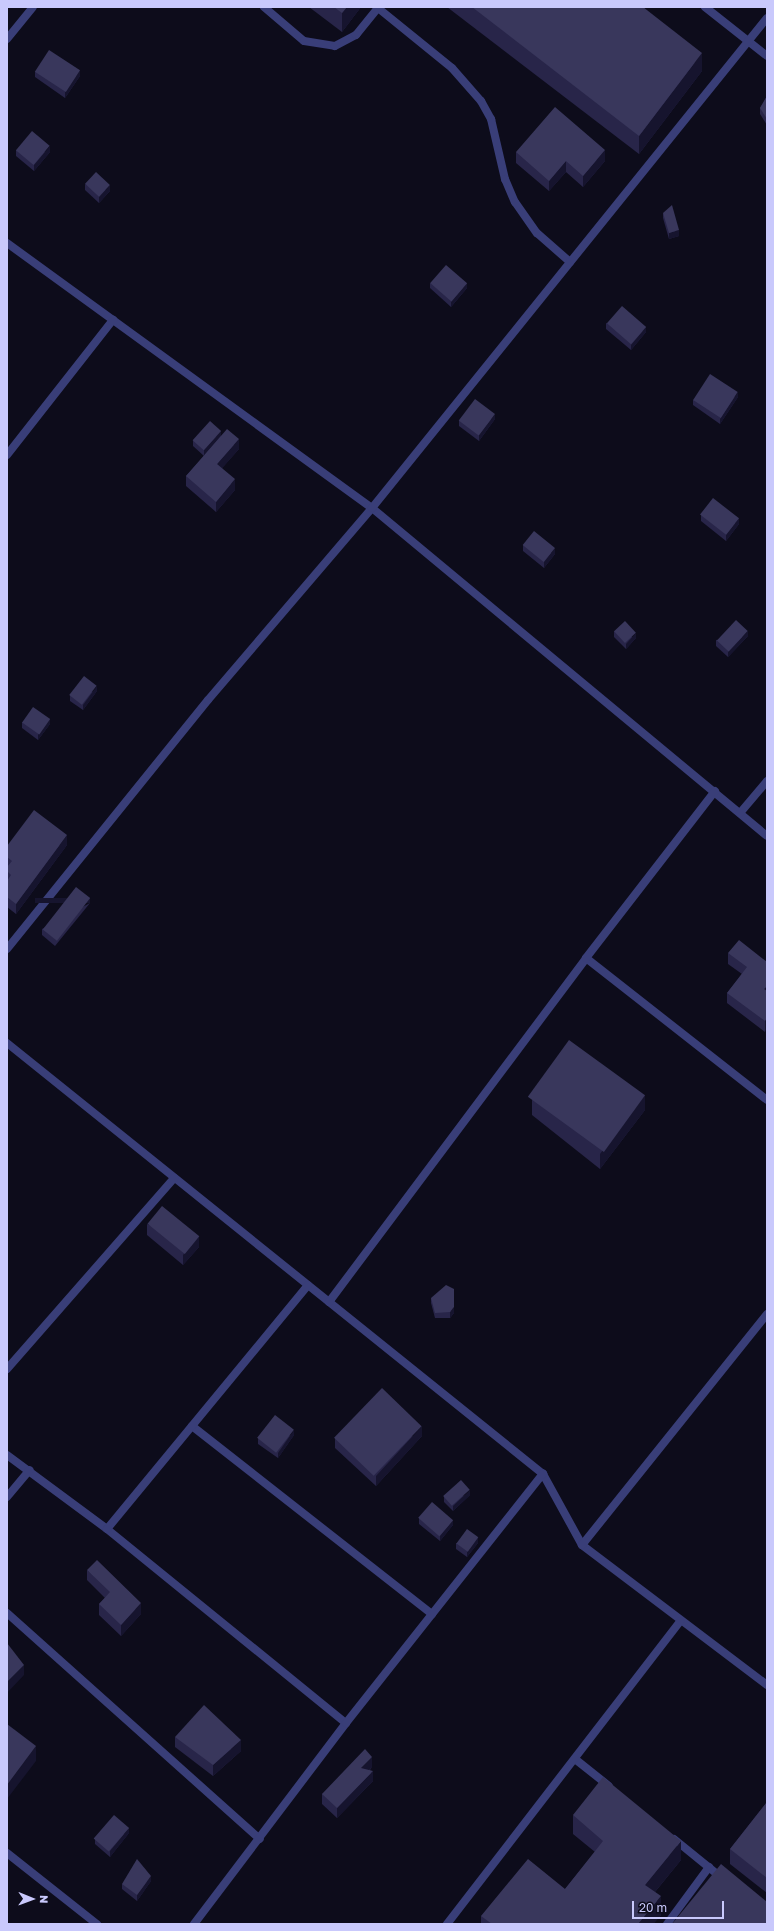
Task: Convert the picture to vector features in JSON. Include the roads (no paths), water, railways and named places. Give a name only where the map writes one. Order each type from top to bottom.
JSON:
[{"type":"street","points":[[7,38],[33,7]]},
{"type":"street","points":[[264,7],[304,41],[335,46],[356,35],[379,8],[452,68],[481,100],[491,119],[505,179],[515,202],[537,233],[570,262]]},
{"type":"street","points":[[705,7],[767,56]]},
{"type":"street","points":[[7,949],[208,700],[372,508],[747,39],[767,18]]},
{"type":"street","points":[[7,243],[372,508],[715,791],[767,836]]},
{"type":"street","points":[[7,455],[114,320]]},
{"type":"street","points":[[740,813],[767,781]]},
{"type":"street","points":[[329,1302],[586,958],[715,791]]},
{"type":"street","points":[[586,958],[767,1100]]},
{"type":"street","points":[[7,1043],[543,1474],[582,1545],[680,1621],[767,1685]]},
{"type":"street","points":[[7,1369],[174,1178]]},
{"type":"street","points":[[107,1529],[308,1285]]},
{"type":"street","points":[[582,1545],[767,1314]]},
{"type":"street","points":[[192,1426],[432,1614]]},
{"type":"street","points":[[7,1455],[30,1470],[107,1529],[346,1723]]},
{"type":"street","points":[[7,1497],[30,1470]]},
{"type":"street","points":[[194,1924],[346,1723],[543,1474]]},
{"type":"street","points":[[7,1613],[260,1838]]},
{"type":"street","points":[[447,1924],[680,1621]]},
{"type":"street","points":[[575,1759],[617,1793]]},
{"type":"street","points":[[666,1833],[732,1887]]},
{"type":"street","points":[[7,1853],[97,1924]]},
{"type":"street","points":[[667,1924],[709,1867]]}]
